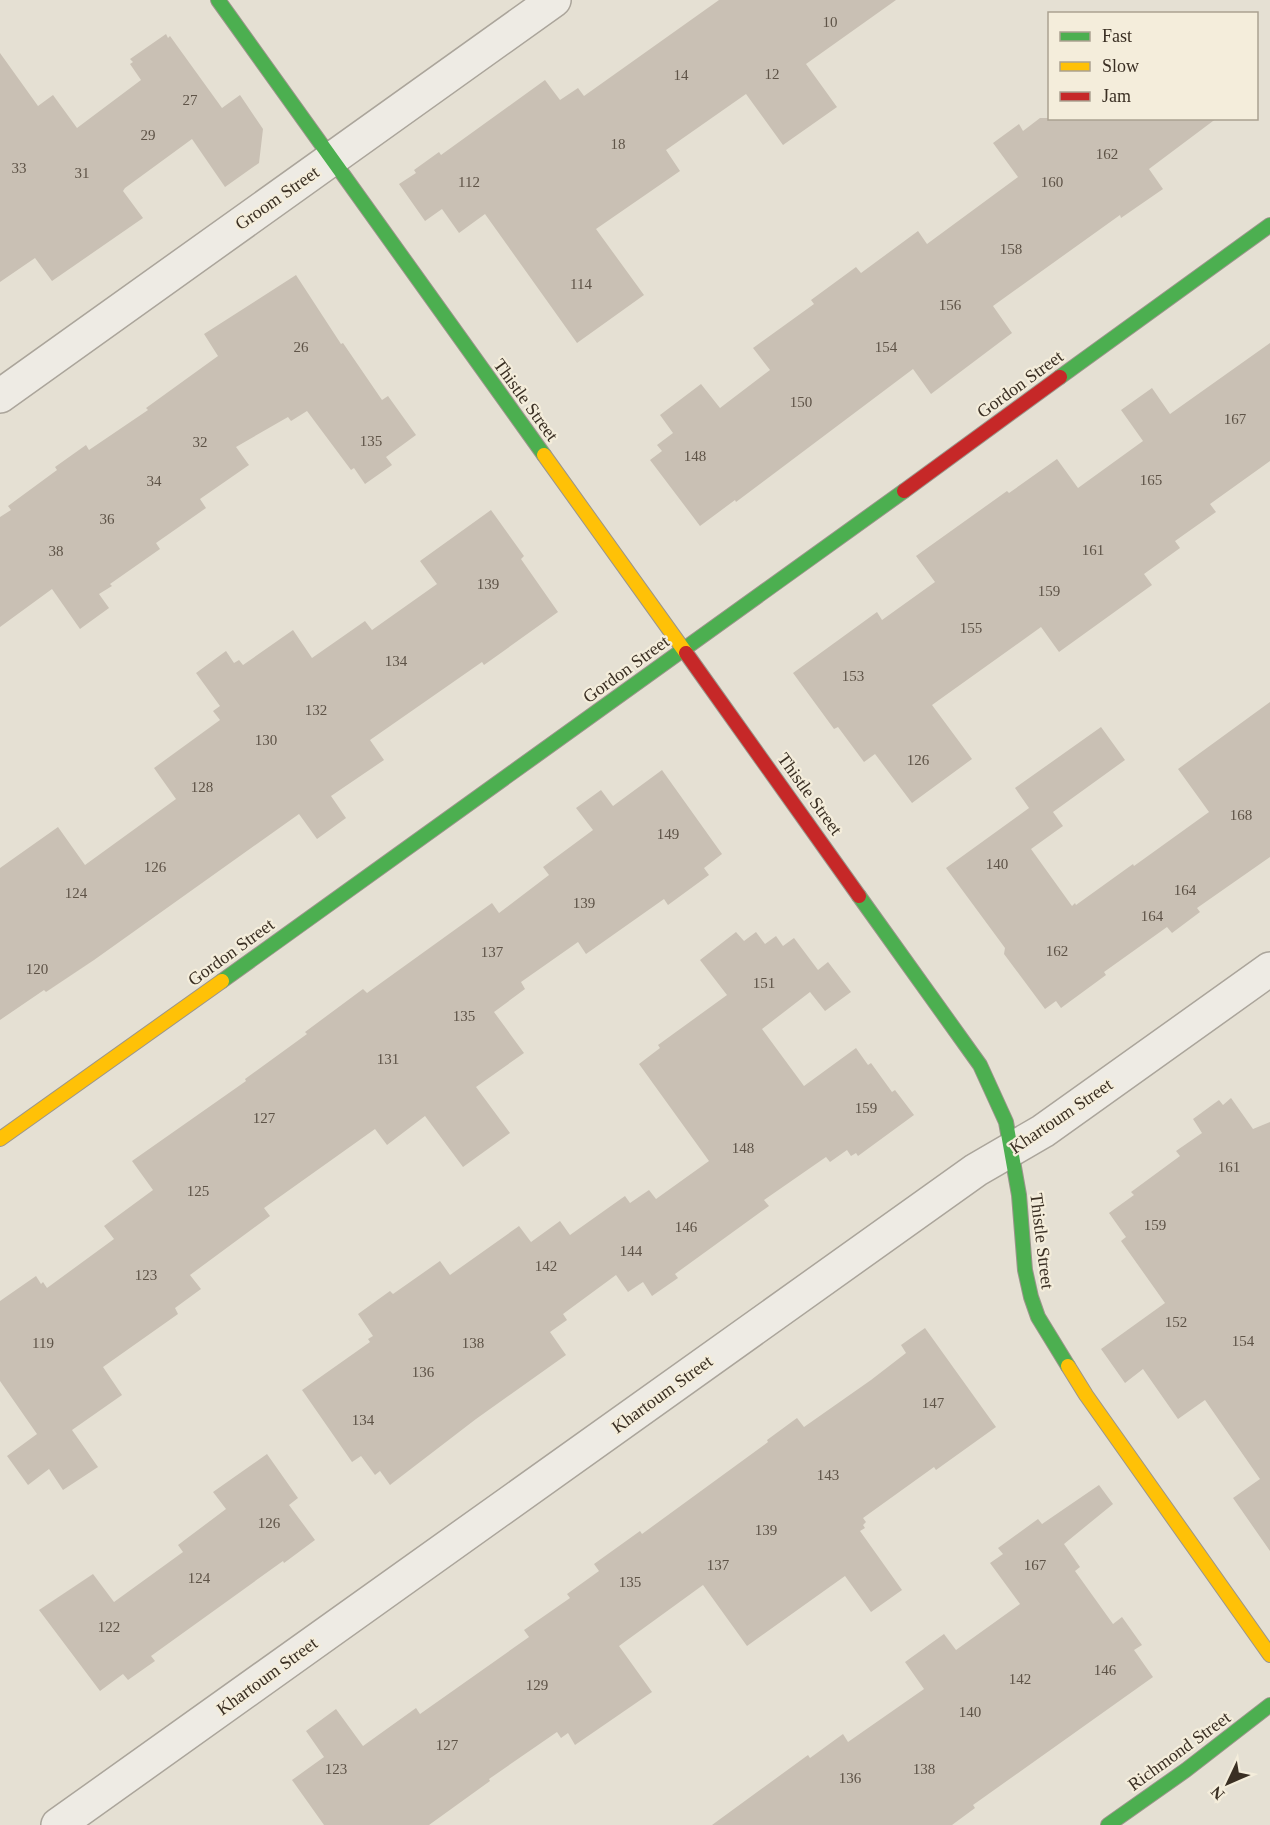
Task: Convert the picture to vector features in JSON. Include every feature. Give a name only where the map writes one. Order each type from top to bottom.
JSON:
[{"type":"street","name":"Thistle Street","points":[[218,0],[980,1065],[1005,1122],[1012,1149],[1019,1195],[1025,1270],[1030,1297],[1038,1317],[1086,1395],[1270,1655]]},
{"type":"street","name":"Groom Street","points":[[0,396],[554,0]]},
{"type":"street","name":"Gordon Street","points":[[0,1138],[684,650],[1270,225]]},
{"type":"street","name":"Khartoum Street","points":[[58,1825],[976,1170],[1043,1131],[1270,969]]},
{"type":"street","name":"Richmond Street","points":[[1108,1825],[1186,1770],[1270,1705]]},
{"type":"building","points":[[719,0],[896,0],[806,64],[837,107],[783,145],[746,94],[666,150],[680,171],[596,229],[644,295],[577,343],[485,214],[459,233],[442,209],[425,221],[399,184],[416,173],[414,170],[439,152],[441,155],[545,80],[560,100],[578,88],[584,96]]},
{"type":"building","points":[[166,34],[168,38],[170,36],[222,108],[240,95],[263,129],[259,163],[225,187],[192,139],[123,191],[143,218],[52,281],[35,258],[0,282],[0,53],[38,106],[53,95],[77,128],[141,80],[130,64],[133,62],[130,59]]},
{"type":"building","points":[[1040,118],[1048,118],[1048,120],[1214,120],[1149,169],[1163,189],[1121,218],[1120,215],[993,306],[1012,333],[931,394],[913,369],[736,502],[735,500],[700,526],[650,460],[662,451],[657,445],[673,433],[660,415],[701,384],[720,408],[770,370],[753,348],[814,304],[811,300],[856,267],[861,273],[918,231],[927,244],[1018,177],[993,143],[1019,124],[1023,131]]},
{"type":"building","points":[[296,275],[341,344],[343,343],[382,400],[388,396],[416,435],[386,457],[392,465],[365,484],[354,468],[351,470],[307,411],[291,421],[288,417],[236,447],[249,465],[200,499],[206,508],[156,543],[160,549],[99,594],[109,608],[80,629],[52,589],[0,627],[0,517],[11,510],[8,506],[57,470],[55,467],[86,445],[89,450],[148,410],[146,408],[218,356],[204,334]]},
{"type":"building","points":[[1270,343],[1270,461],[1210,504],[1216,512],[1175,541],[1180,548],[1144,574],[1152,585],[1059,652],[1041,627],[932,705],[972,759],[912,803],[875,754],[864,762],[838,727],[834,729],[793,673],[877,612],[882,620],[935,582],[916,556],[1007,491],[1009,493],[1057,459],[1078,488],[1143,441],[1121,410],[1152,388],[1170,414]]},
{"type":"building","points":[[491,510],[524,556],[521,559],[558,612],[484,665],[482,662],[370,740],[384,760],[331,796],[346,818],[317,839],[299,814],[94,960],[0,1020],[0,868],[58,827],[85,865],[176,799],[154,768],[220,720],[213,711],[220,706],[196,673],[226,651],[234,663],[239,660],[243,665],[293,630],[312,658],[365,621],[372,630],[437,584],[420,561]]},
{"type":"building","points":[[1270,702],[1270,857],[1197,908],[1200,912],[1172,933],[1167,927],[1104,972],[1106,975],[1061,1008],[1056,1001],[1045,1009],[1004,954],[1005,948],[946,868],[1029,808],[1015,788],[1101,727],[1125,760],[1053,812],[1063,826],[1031,849],[1072,906],[1075,903],[1076,905],[1209,812],[1178,769]]},
{"type":"building","points":[[662,770],[722,854],[704,868],[709,875],[668,905],[664,899],[586,954],[578,942],[521,982],[525,989],[494,1012],[524,1053],[476,1087],[510,1133],[463,1167],[425,1116],[387,1145],[375,1129],[264,1208],[270,1216],[190,1275],[201,1289],[175,1308],[178,1314],[103,1367],[122,1395],[72,1430],[98,1467],[63,1490],[49,1469],[28,1485],[7,1456],[37,1434],[0,1381],[0,1301],[36,1276],[47,1288],[114,1239],[104,1226],[153,1190],[132,1161],[246,1081],[245,1079],[307,1034],[305,1032],[363,989],[367,993],[492,903],[499,913],[549,875],[543,867],[593,830],[576,808],[601,790],[613,806]]},
{"type":"building","points":[[736,932],[744,941],[756,932],[765,944],[776,936],[783,946],[794,938],[818,970],[828,962],[851,992],[825,1011],[810,992],[762,1029],[804,1086],[856,1048],[868,1065],[871,1063],[892,1092],[895,1090],[914,1115],[858,1156],[856,1153],[851,1156],[847,1150],[830,1162],[826,1157],[764,1200],[769,1206],[675,1274],[678,1278],[652,1296],[643,1282],[628,1292],[616,1275],[563,1314],[567,1320],[550,1332],[566,1355],[476,1419],[390,1485],[380,1471],[375,1475],[361,1456],[352,1462],[302,1390],[370,1342],[368,1339],[373,1336],[358,1314],[390,1291],[393,1294],[440,1261],[450,1275],[519,1226],[531,1242],[560,1221],[570,1235],[625,1196],[630,1203],[649,1190],[656,1199],[709,1161],[639,1064],[660,1048],[658,1045],[727,995],[700,960]]},
{"type":"building","points":[[1231,1098],[1253,1129],[1270,1122],[1270,1551],[1233,1498],[1260,1479],[1205,1400],[1178,1419],[1143,1369],[1125,1383],[1101,1349],[1165,1303],[1121,1241],[1126,1237],[1109,1213],[1134,1195],[1131,1192],[1180,1156],[1176,1151],[1202,1133],[1193,1119],[1219,1100],[1223,1105]]},
{"type":"building","points":[[925,1328],[996,1427],[936,1470],[934,1467],[863,1518],[866,1522],[863,1525],[865,1528],[860,1531],[902,1590],[871,1612],[845,1576],[747,1646],[703,1585],[619,1646],[652,1692],[575,1745],[568,1733],[561,1738],[557,1732],[489,1779],[490,1781],[429,1825],[324,1825],[292,1780],[324,1757],[306,1731],[336,1709],[363,1746],[416,1708],[420,1714],[529,1637],[524,1630],[570,1598],[567,1594],[599,1571],[594,1564],[640,1531],[642,1534],[768,1442],[767,1440],[797,1418],[804,1427],[871,1380],[906,1353],[901,1345]]},
{"type":"building","points":[[267,1454],[298,1498],[289,1505],[315,1540],[151,1656],[155,1661],[128,1680],[123,1674],[100,1691],[39,1610],[93,1574],[114,1602],[183,1552],[178,1545],[226,1509],[213,1492]]},
{"type":"building","points":[[1099,1485],[1113,1504],[1064,1544],[1080,1567],[1075,1571],[1113,1624],[1122,1617],[1142,1645],[1134,1650],[1153,1677],[973,1805],[975,1808],[952,1825],[712,1825],[808,1755],[810,1758],[843,1734],[848,1742],[924,1689],[905,1662],[944,1634],[956,1650],[1020,1604],[990,1563],[1003,1554],[998,1548],[1038,1519],[1042,1524]]},
{"type":"traffic: fast","points":[[218,0],[544,455]]},
{"type":"traffic: fast","points":[[1060,377],[1270,225]]},
{"type":"traffic: fast","points":[[222,981],[904,491]]},
{"type":"traffic: fast","points":[[859,896],[980,1065],[1006,1122],[1019,1195],[1025,1270],[1031,1297],[1038,1317],[1068,1366]]},
{"type":"traffic: fast","points":[[1108,1825],[1186,1770],[1270,1705]]},
{"type":"traffic: slow","points":[[544,455],[686,653]]},
{"type":"traffic: slow","points":[[0,1139],[222,981]]},
{"type":"traffic: slow","points":[[1068,1366],[1086,1395],[1270,1655]]},
{"type":"traffic: jam","points":[[904,491],[1060,377]]},
{"type":"traffic: jam","points":[[686,653],[859,896]]}]
